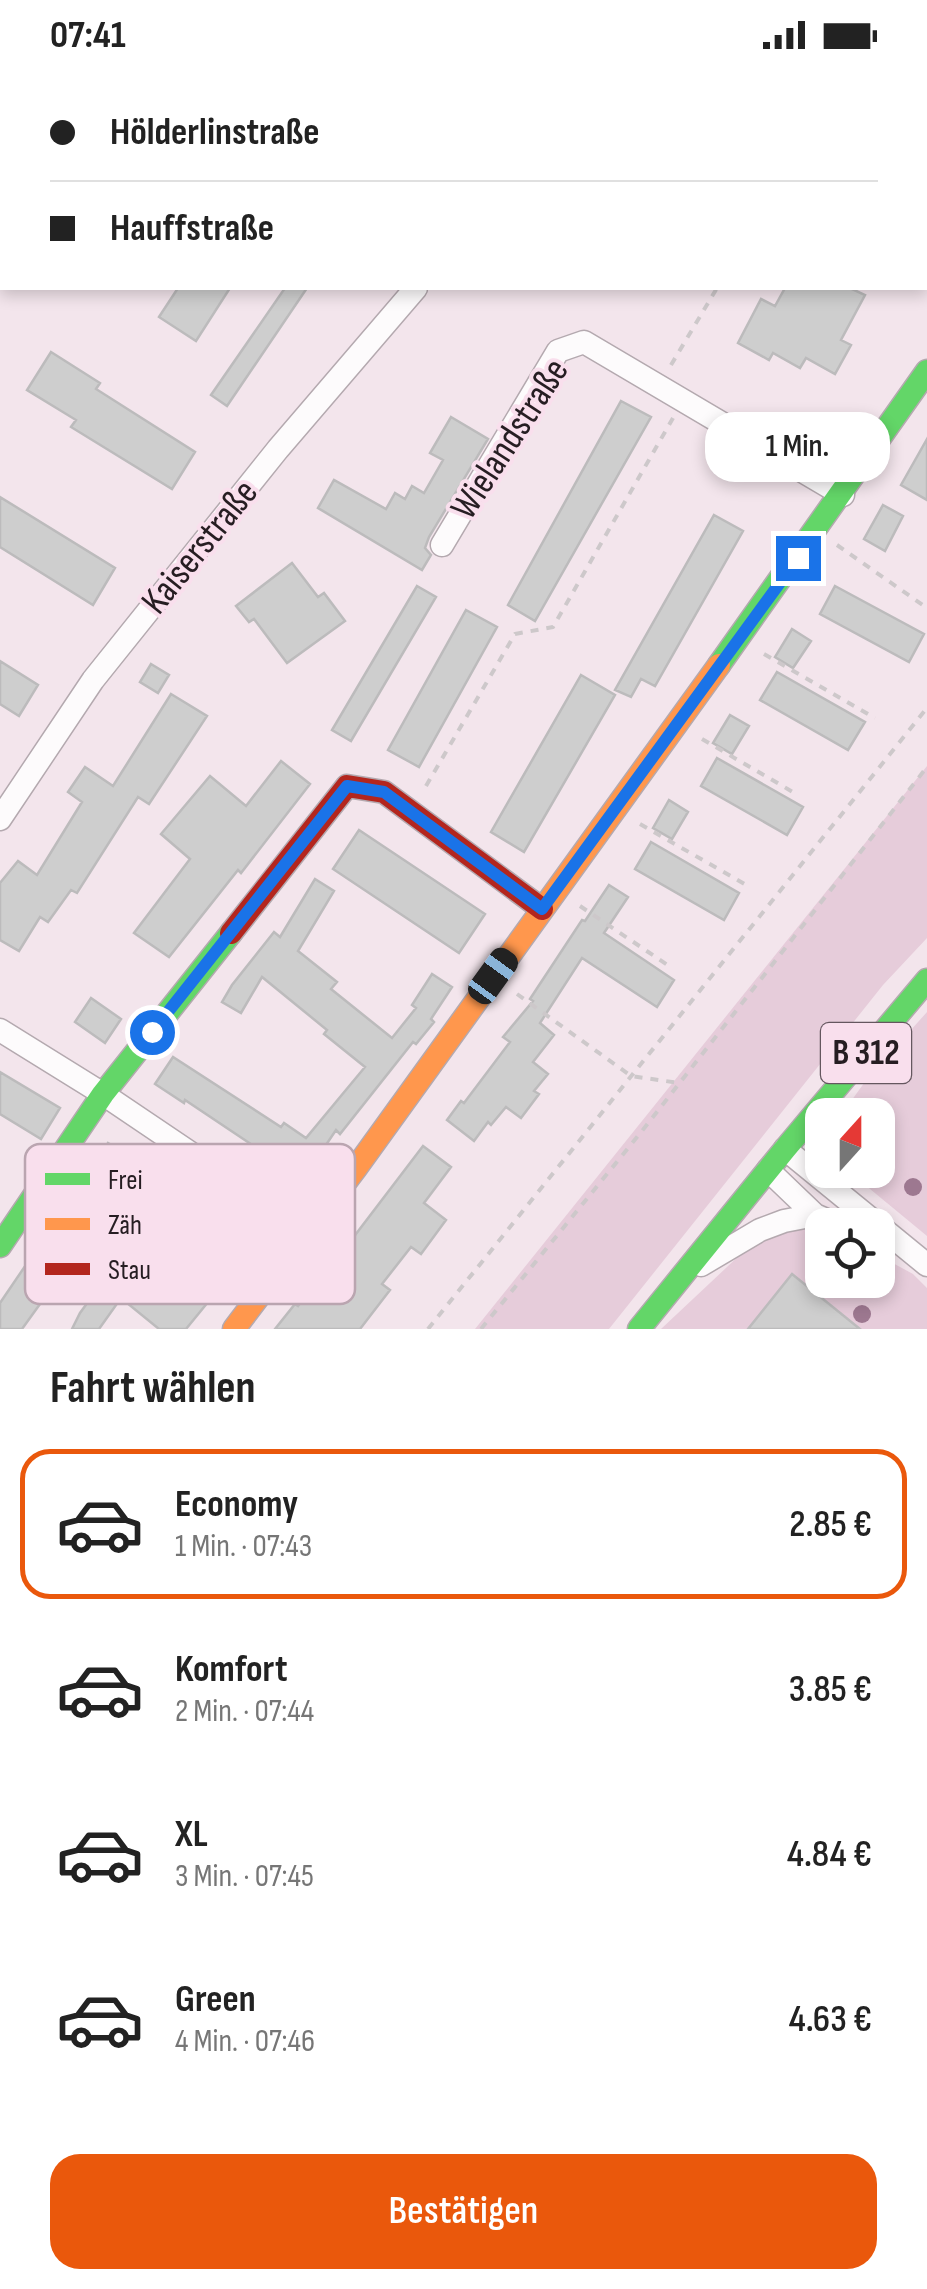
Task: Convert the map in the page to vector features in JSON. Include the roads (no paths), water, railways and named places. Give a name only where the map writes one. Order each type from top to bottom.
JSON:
[{"type":"street","name":"Kaiserstraße","points":[[0,819],[93,680],[278,449],[414,290]]},
{"type":"street","name":"Wielandstraße","points":[[442,546],[558,351],[584,342],[843,495]]},
{"type":"street","points":[[355,1170],[843,495],[927,371]]},
{"type":"street","points":[[69,1144],[103,1094],[347,786],[384,792],[542,909]]},
{"type":"street","name":"B 312","points":[[639,1329],[927,980]]},
{"type":"street","points":[[0,1030],[177,1144]]},
{"type":"street","points":[[785,1149],[926,1264]]},
{"type":"street","points":[[768,1170],[808,1208]]},
{"type":"street","points":[[0,1246],[25,1209]]},
{"type":"street","points":[[680,1276],[760,1230],[805,1217]]},
{"type":"street","points":[[895,1250],[926,1264]]},
{"type":"street","points":[[234,1329],[254,1304]]}]
